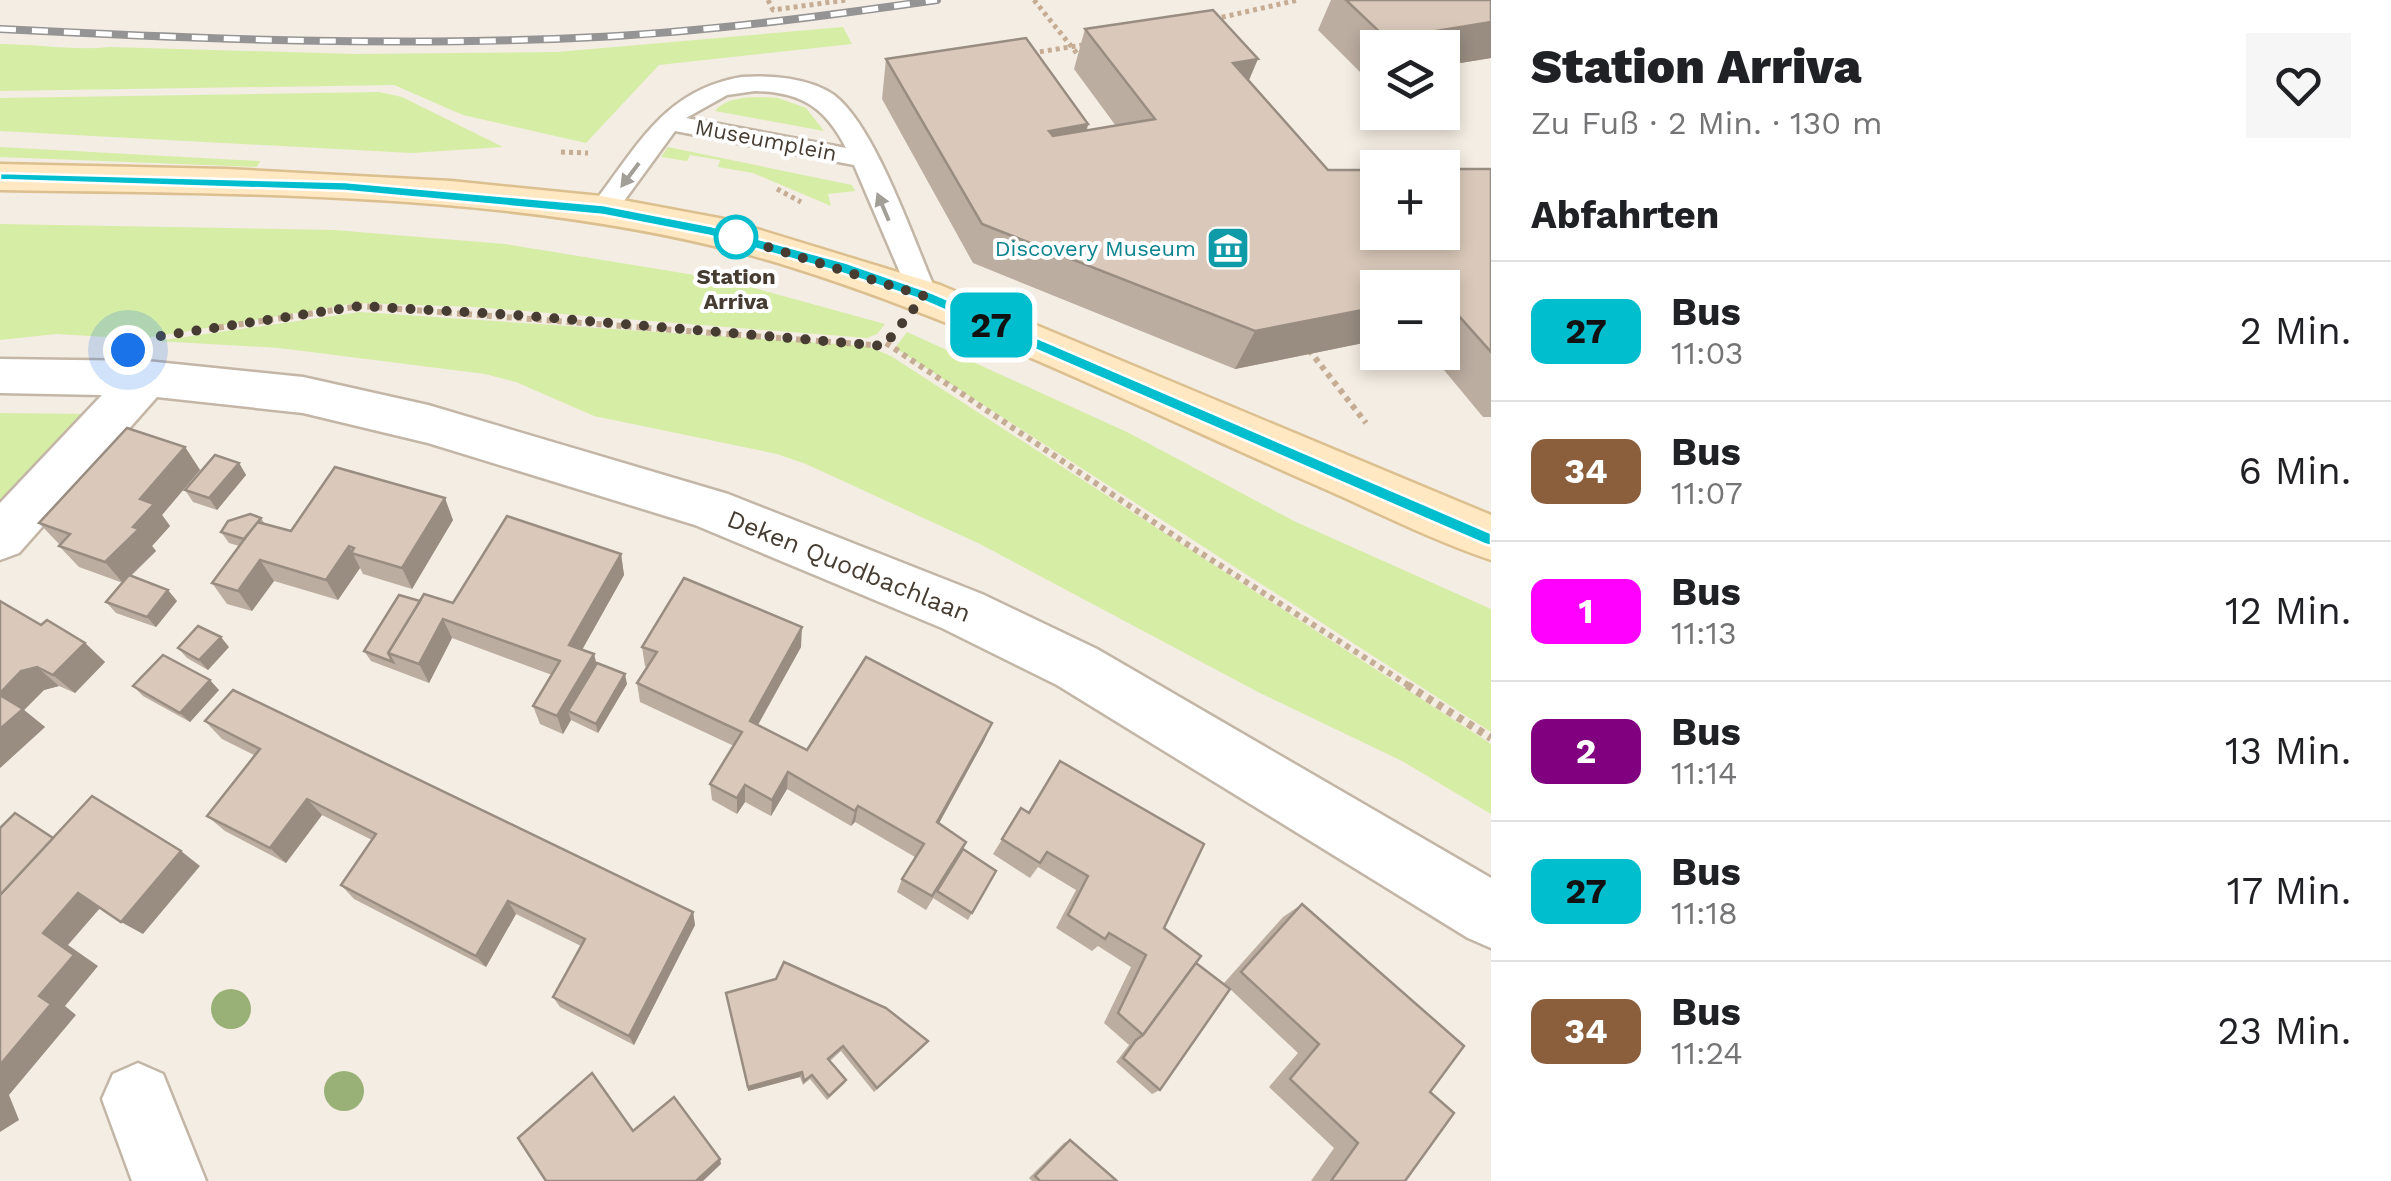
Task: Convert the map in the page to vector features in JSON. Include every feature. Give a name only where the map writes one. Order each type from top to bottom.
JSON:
[{"type":"main road","points":[[0,177],[345,186],[603,210],[770,246],[924,296],[1491,538]]},
{"type":"street","name":"Deken Quodbachlaan","points":[[0,376],[146,378],[303,395],[428,424],[556,460],[790,539],[962,611],[1077,667],[1491,915]]},
{"type":"street","points":[[0,538],[146,378]]},
{"type":"street","points":[[138,1098],[168,1181]]},
{"type":"lane","name":"Museumplein","points":[[603,210],[669,122],[704,94],[754,83],[804,90],[837,111],[863,159],[924,296]]},
{"type":"lane","name":"Museumplein","points":[[669,122],[863,159]]},
{"type":"path","points":[[768,0],[773,10],[846,0]]},
{"type":"path","points":[[1034,0],[1084,62]]},
{"type":"path","points":[[1213,20],[1298,0]]},
{"type":"path","points":[[1015,56],[1089,44]]},
{"type":"path","points":[[884,346],[924,296]]},
{"type":"path","points":[[192,332],[360,306],[884,346],[1185,544],[1491,738]]},
{"type":"path","points":[[1299,338],[1371,429]]},
{"type":"green space","points":[[843,27],[852,44],[659,65],[586,143],[463,115],[394,85],[0,91],[0,44],[355,54],[557,52]]},
{"type":"green space","points":[[379,92],[402,97],[503,147],[411,153],[0,131],[0,98]]},
{"type":"green space","points":[[778,98],[806,108],[824,131],[715,111],[735,100]]},
{"type":"green space","points":[[0,147],[260,161],[257,167],[0,157]]},
{"type":"green space","points":[[668,147],[852,185],[855,191],[828,194],[831,206],[753,173],[718,167],[720,160],[690,155],[687,161],[661,157]]},
{"type":"green space","points":[[0,224],[334,230],[505,244],[725,280],[885,324],[867,338],[474,307],[356,303],[140,339],[56,334],[0,340]]},
{"type":"green space","points":[[360,312],[867,346],[891,356],[1491,744],[1491,814],[1402,761],[1258,692],[980,544],[806,464],[777,454],[594,416],[516,382],[485,374],[279,348],[157,341]]},
{"type":"green space","points":[[907,332],[1129,433],[1296,522],[1491,609],[1491,732],[895,348]]},
{"type":"green space","points":[[0,413],[93,414],[0,515]]},
{"type":"building","points":[[1346,0],[1491,0],[1491,22],[1442,30],[1378,30]]},
{"type":"building","name":"Discovery Museum","points":[[1213,10],[1258,59],[1233,63],[1328,170],[1360,170],[1360,250],[1460,250],[1460,169],[1491,169],[1491,352],[1460,317],[1460,270],[1360,270],[1360,311],[1255,331],[982,224],[886,59],[1026,38],[1088,124],[1049,131],[1053,136],[1155,119],[1085,29]]},
{"type":"building","points":[[127,428],[185,447],[140,499],[154,504],[133,527],[139,529],[105,562],[59,546],[70,534],[39,523]]},
{"type":"building","points":[[215,455],[239,463],[209,498],[185,490]]},
{"type":"building","points":[[335,467],[445,498],[402,568],[351,553],[354,548],[349,546],[326,580],[260,560],[238,591],[212,583],[257,522],[291,531]]},
{"type":"building","points":[[250,514],[261,518],[244,539],[221,532],[228,521]]},
{"type":"building","points":[[507,516],[621,554],[569,645],[594,654],[557,716],[533,706],[560,661],[443,619],[419,664],[388,653],[424,594],[453,603]]},
{"type":"building","points":[[129,575],[168,590],[147,617],[106,602]]},
{"type":"building","points":[[684,578],[802,627],[750,721],[807,750],[866,657],[992,723],[937,822],[966,842],[932,896],[902,879],[924,844],[858,806],[855,811],[788,772],[772,800],[745,785],[737,798],[710,784],[742,732],[637,683],[657,652],[642,647]]},
{"type":"building","points":[[399,595],[420,601],[388,653],[393,662],[364,651]]},
{"type":"building","points":[[0,601],[41,625],[47,620],[85,643],[53,675],[37,667],[21,671],[0,693]]},
{"type":"building","points":[[198,626],[221,637],[199,660],[178,648]]},
{"type":"building","points":[[163,655],[210,680],[180,713],[133,686]]},
{"type":"building","points":[[597,663],[625,674],[596,724],[568,711]]},
{"type":"building","points":[[233,690],[693,912],[629,1036],[553,997],[585,939],[508,901],[476,956],[341,885],[376,834],[307,799],[270,848],[207,816],[260,749],[205,721]]},
{"type":"building","points":[[0,695],[23,709],[0,729]]},
{"type":"building","points":[[1060,761],[1204,844],[1164,928],[1201,956],[1143,1035],[1118,1013],[1146,955],[1109,933],[1105,939],[1068,915],[1088,876],[1047,852],[1040,863],[1002,839],[1021,808],[1029,813]]},
{"type":"building","points":[[92,796],[181,851],[121,922],[78,893],[43,933],[74,955],[39,996],[51,1004],[0,1065],[0,895]]},
{"type":"building","points":[[15,813],[53,838],[0,895],[0,828]]},
{"type":"building","points":[[963,849],[996,871],[972,913],[937,891]]},
{"type":"building","points":[[1302,904],[1464,1046],[1430,1092],[1454,1113],[1405,1181],[1331,1181],[1358,1143],[1290,1079],[1319,1044],[1241,972]]},
{"type":"building","points":[[784,962],[886,1008],[928,1041],[877,1088],[843,1046],[828,1059],[846,1080],[829,1096],[812,1075],[804,1081],[802,1072],[748,1087],[726,993],[776,979]]},
{"type":"building","points":[[1196,963],[1230,989],[1160,1090],[1123,1058]]},
{"type":"building","points":[[592,1073],[633,1131],[674,1097],[720,1159],[696,1181],[546,1181],[518,1138]]},
{"type":"building","points":[[1070,1140],[1117,1181],[1040,1181],[1035,1176]]},
{"type":"railway","points":[[0,29],[299,41],[523,40],[726,27],[937,0]]},
{"type":"bus line","name":"27","points":[[0,177],[345,186],[603,210],[711,231],[841,267],[924,296],[1491,538]]},
{"type":"place","name":"Station Arriva","points":[[736,237]]},
{"type":"place","name":"Discovery Museum","points":[[1228,248]]},
{"type":"route","points":[[128,350],[154,337],[360,306],[884,346],[924,296],[736,237]]}]
